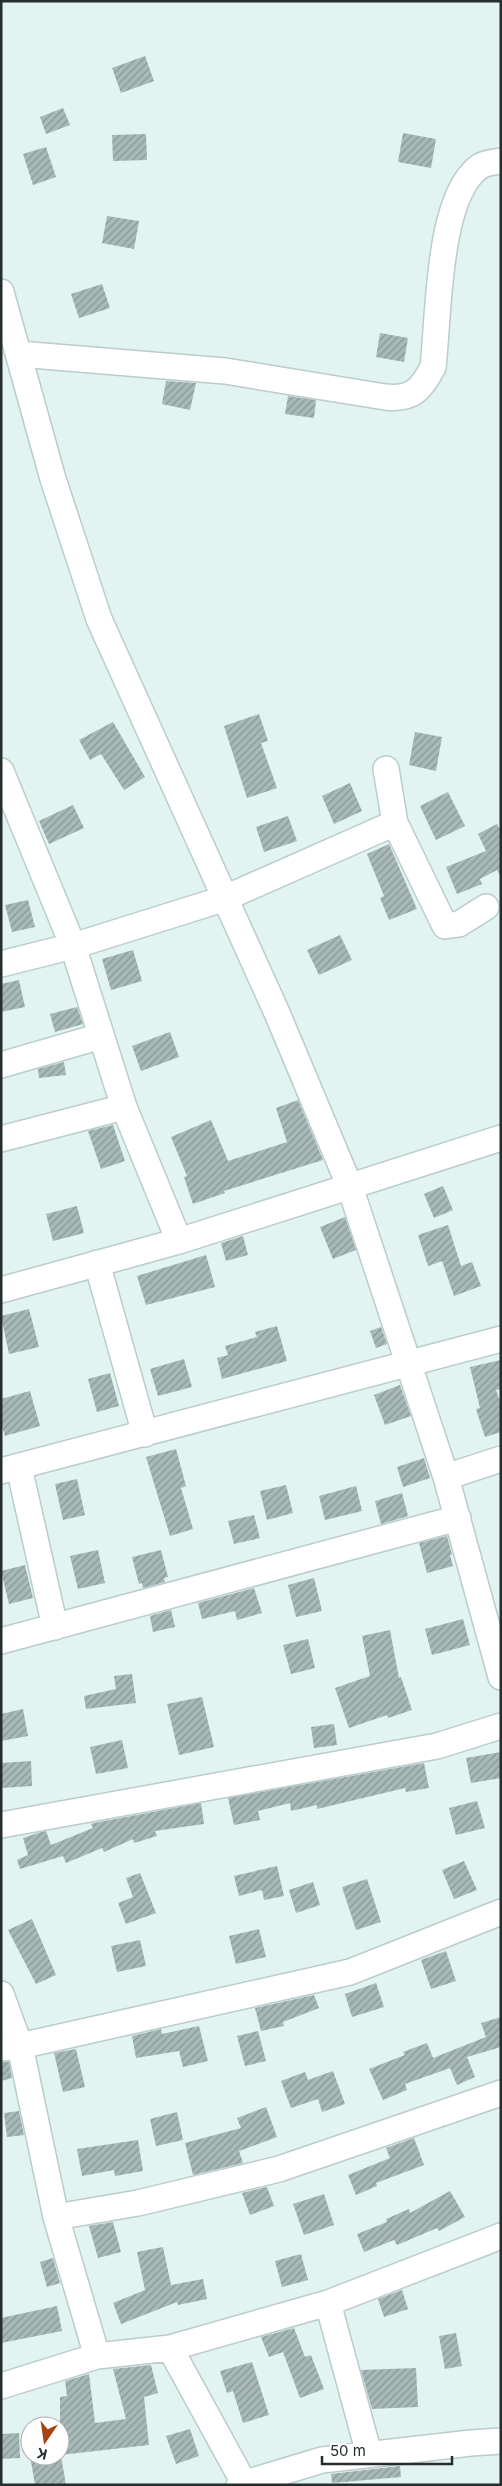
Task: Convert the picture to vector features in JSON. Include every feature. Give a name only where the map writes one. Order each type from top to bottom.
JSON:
[{"type":"street","points":[[15,369],[225,371],[385,397],[398,398],[413,394],[424,384],[433,367],[447,228],[456,198],[465,181],[480,166],[501,160]]},
{"type":"street","points":[[1,292],[15,369],[98,619],[223,899],[277,1013],[350,1187],[410,1364],[458,1518],[489,1591],[501,1677]]},
{"type":"street","points":[[386,768],[395,824],[445,926],[459,924],[486,907]]},
{"type":"street","points":[[1,771],[73,946],[124,1107],[179,1242]]},
{"type":"street","points":[[1,964],[73,946],[223,899],[395,824]]},
{"type":"street","points":[[1,1065],[101,1036]]},
{"type":"street","points":[[1,1139],[124,1107]]},
{"type":"street","points":[[1,1290],[179,1242],[501,1138]]},
{"type":"street","points":[[97,1263],[145,1434]]},
{"type":"street","points":[[55,1627],[10,1469],[501,1339]]},
{"type":"street","points":[[446,1477],[501,1459]]},
{"type":"street","points":[[1,1641],[458,1518]]},
{"type":"street","points":[[1,1825],[437,1746],[501,1726]]},
{"type":"street","points":[[11,2047],[350,1972],[501,1912]]},
{"type":"street","points":[[1,1994],[11,2047],[56,2217],[97,2356]]},
{"type":"street","points":[[56,2217],[138,2203],[279,2169],[501,2093]]},
{"type":"street","points":[[1,2386],[97,2356],[170,2348],[328,2303],[501,2236]]},
{"type":"street","points":[[328,2303],[369,2454]]},
{"type":"street","points":[[170,2348],[242,2484],[322,2460],[501,2441]]},
{"type":"building","points":[[145,56],[154,81],[121,93],[112,68]]},
{"type":"building","points":[[63,108],[70,125],[46,134],[40,117]]},
{"type":"building","points":[[403,133],[436,139],[431,168],[398,162]]},
{"type":"building","points":[[146,134],[147,160],[113,161],[112,135]]},
{"type":"building","points":[[46,147],[56,177],[33,185],[23,154]]},
{"type":"building","points":[[107,216],[139,221],[134,249],[102,243]]},
{"type":"building","points":[[102,284],[110,308],[79,318],[71,294]]},
{"type":"building","points":[[380,333],[408,338],[404,362],[376,357]]},
{"type":"building","points":[[166,381],[196,383],[190,410],[162,404]]},
{"type":"building","points":[[288,396],[316,400],[314,418],[285,414]]},
{"type":"building","points":[[259,714],[268,741],[261,743],[277,788],[247,798],[224,726]]},
{"type":"building","points":[[113,722],[145,777],[124,790],[101,754],[90,760],[79,740]]},
{"type":"building","points":[[415,732],[442,737],[436,771],[409,765]]},
{"type":"building","points":[[350,783],[362,811],[334,824],[322,796]]},
{"type":"building","points":[[448,792],[465,826],[436,840],[420,806]]},
{"type":"building","points":[[73,805],[84,828],[49,844],[39,821]]},
{"type":"building","points":[[288,816],[297,841],[264,852],[256,827]]},
{"type":"building","points":[[497,824],[501,831],[501,877],[497,870],[480,879],[482,884],[457,894],[446,867],[486,851],[478,834]]},
{"type":"building","points":[[389,844],[417,909],[389,920],[380,898],[384,896],[367,854]]},
{"type":"building","points":[[28,900],[35,927],[12,932],[5,905]]},
{"type":"building","points":[[340,935],[352,960],[319,975],[307,950]]},
{"type":"building","points":[[133,950],[142,981],[111,990],[102,959]]},
{"type":"building","points":[[19,980],[25,1007],[1,1012],[1,984]]},
{"type":"building","points":[[77,1007],[83,1024],[55,1032],[50,1014]]},
{"type":"building","points":[[170,1032],[179,1057],[141,1071],[132,1046]]},
{"type":"building","points":[[64,1062],[66,1075],[39,1078],[38,1069]]},
{"type":"building","points":[[298,1100],[323,1160],[224,1191],[225,1193],[193,1204],[184,1177],[187,1176],[171,1137],[211,1120],[228,1161],[287,1142],[276,1108]]},
{"type":"building","points":[[113,1125],[125,1161],[101,1169],[88,1131]]},
{"type":"building","points":[[443,1186],[453,1210],[434,1218],[424,1194]]},
{"type":"building","points":[[77,1206],[84,1233],[53,1241],[46,1214]]},
{"type":"building","points":[[345,1217],[356,1250],[333,1259],[320,1227]]},
{"type":"building","points":[[448,1225],[461,1266],[472,1262],[481,1286],[454,1296],[442,1261],[428,1266],[418,1235]]},
{"type":"building","points":[[243,1236],[248,1255],[226,1261],[221,1243]]},
{"type":"building","points":[[206,1255],[215,1287],[146,1305],[137,1276]]},
{"type":"building","points":[[29,1309],[39,1347],[9,1354],[1,1316]]},
{"type":"building","points":[[277,1326],[287,1361],[222,1379],[217,1358],[228,1355],[225,1346],[257,1337],[255,1332]]},
{"type":"building","points":[[381,1327],[387,1344],[376,1348],[370,1331]]},
{"type":"building","points":[[184,1359],[192,1387],[158,1396],[150,1369]]},
{"type":"building","points":[[501,1360],[501,1389],[496,1390],[501,1404],[501,1432],[485,1437],[476,1409],[480,1408],[470,1367]]},
{"type":"building","points":[[110,1373],[119,1406],[97,1412],[88,1379]]},
{"type":"building","points":[[400,1385],[411,1416],[385,1425],[374,1395]]},
{"type":"building","points":[[30,1391],[40,1426],[5,1436],[1,1423],[1,1399]]},
{"type":"building","points":[[176,1449],[186,1486],[181,1488],[193,1529],[170,1536],[146,1457]]},
{"type":"building","points":[[424,1458],[430,1478],[403,1487],[397,1467]]},
{"type":"building","points":[[77,1479],[85,1515],[63,1520],[55,1484]]},
{"type":"building","points":[[286,1485],[293,1513],[267,1520],[260,1491]]},
{"type":"building","points":[[356,1486],[362,1511],[325,1520],[319,1496]]},
{"type":"building","points":[[402,1493],[408,1516],[381,1524],[375,1501]]},
{"type":"building","points":[[254,1515],[260,1538],[234,1544],[228,1521]]},
{"type":"building","points":[[447,1536],[453,1566],[427,1573],[419,1543]]},
{"type":"building","points":[[98,1550],[105,1583],[78,1589],[70,1556]]},
{"type":"building","points":[[161,1550],[168,1577],[164,1578],[165,1582],[143,1588],[142,1583],[139,1584],[132,1557]]},
{"type":"building","points":[[25,1565],[33,1598],[9,1604],[1,1571]]},
{"type":"building","points":[[314,1578],[322,1611],[296,1617],[288,1585]]},
{"type":"building","points":[[254,1588],[262,1613],[237,1620],[235,1611],[202,1619],[198,1603]]},
{"type":"building","points":[[171,1610],[175,1627],[153,1632],[150,1616]]},
{"type":"building","points":[[463,1619],[470,1645],[432,1655],[425,1629]]},
{"type":"building","points":[[390,1630],[399,1678],[401,1677],[412,1710],[388,1718],[387,1715],[349,1728],[335,1688],[370,1676],[362,1636]]},
{"type":"building","points":[[308,1639],[315,1668],[291,1674],[283,1645]]},
{"type":"building","points":[[132,1674],[136,1703],[86,1709],[84,1696],[116,1689],[114,1676]]},
{"type":"building","points":[[202,1697],[214,1747],[179,1755],[167,1704]]},
{"type":"building","points":[[23,1709],[28,1736],[1,1741],[1,1714]]},
{"type":"building","points":[[334,1724],[337,1745],[314,1748],[311,1727]]},
{"type":"building","points":[[122,1740],[128,1768],[96,1774],[90,1747]]},
{"type":"building","points":[[501,1752],[501,1778],[471,1783],[466,1758]]},
{"type":"building","points":[[31,1761],[32,1786],[1,1788],[1,1763]]},
{"type":"building","points":[[424,1763],[429,1788],[406,1792],[405,1788],[317,1809],[317,1805],[291,1811],[290,1803],[258,1811],[260,1820],[234,1825],[228,1798]]},
{"type":"building","points":[[477,1801],[485,1828],[456,1835],[449,1808]]},
{"type":"building","points":[[201,1803],[204,1824],[155,1831],[157,1836],[134,1843],[133,1839],[104,1852],[102,1848],[66,1863],[63,1856],[20,1869],[17,1860],[28,1855],[23,1838],[46,1831],[51,1845],[93,1828],[91,1824],[94,1823]]},
{"type":"building","points":[[464,1861],[477,1890],[454,1899],[442,1870]]},
{"type":"building","points":[[277,1866],[284,1896],[264,1900],[262,1890],[239,1896],[234,1876]]},
{"type":"building","points":[[140,1873],[156,1913],[126,1924],[118,1903],[133,1897],[126,1878]]},
{"type":"building","points":[[367,1879],[381,1922],[356,1930],[342,1887]]},
{"type":"building","points":[[313,1882],[320,1905],[296,1913],[289,1890]]},
{"type":"building","points":[[32,1919],[56,1975],[36,1984],[8,1930]]},
{"type":"building","points":[[259,1929],[266,1957],[236,1964],[229,1936]]},
{"type":"building","points":[[140,1940],[146,1966],[117,1972],[111,1946]]},
{"type":"building","points":[[446,1951],[456,1981],[431,1989],[421,1960]]},
{"type":"building","points":[[376,1983],[384,2007],[352,2017],[345,1994]]},
{"type":"building","points":[[314,1995],[319,2008],[283,2022],[284,2026],[261,2031],[255,2008]]},
{"type":"building","points":[[501,2017],[501,2047],[467,2057],[475,2077],[457,2085],[450,2068],[405,2084],[407,2090],[383,2100],[369,2069],[405,2055],[403,2052],[427,2043],[433,2058],[486,2037],[481,2023]]},
{"type":"building","points":[[199,2026],[208,2061],[183,2067],[179,2051],[136,2058],[132,2036],[161,2029],[162,2034]]},
{"type":"building","points":[[258,2031],[266,2061],[245,2066],[237,2036]]},
{"type":"building","points":[[76,2049],[85,2087],[63,2092],[54,2053]]},
{"type":"building","points":[[1,2062],[9,2062],[12,2078],[1,2081]]},
{"type":"building","points":[[333,2071],[345,2104],[322,2112],[318,2099],[291,2108],[281,2081],[305,2072],[308,2080]]},
{"type":"building","points":[[266,2107],[277,2137],[239,2151],[243,2163],[193,2175],[185,2143],[241,2128],[237,2118]]},
{"type":"building","points":[[19,2111],[24,2135],[7,2137],[4,2113]]},
{"type":"building","points":[[177,2112],[183,2140],[156,2146],[150,2119]]},
{"type":"building","points":[[414,2138],[424,2165],[376,2183],[377,2186],[356,2195],[348,2175],[390,2158],[386,2148]]},
{"type":"building","points":[[138,2140],[143,2171],[115,2176],[114,2170],[82,2176],[77,2149]]},
{"type":"building","points":[[267,2187],[274,2206],[250,2215],[242,2193]]},
{"type":"building","points":[[450,2191],[465,2217],[439,2231],[437,2228],[397,2245],[394,2240],[364,2252],[357,2234],[387,2222],[386,2219],[409,2209],[410,2213]]},
{"type":"building","points":[[324,2194],[334,2225],[304,2235],[293,2204]]},
{"type":"building","points":[[113,2222],[121,2252],[98,2258],[89,2226]]},
{"type":"building","points":[[163,2247],[171,2285],[203,2279],[207,2299],[178,2305],[177,2302],[121,2324],[113,2303],[145,2290],[137,2252]]},
{"type":"building","points":[[301,2254],[308,2280],[282,2287],[275,2261]]},
{"type":"building","points":[[53,2258],[60,2283],[47,2287],[40,2262]]},
{"type":"building","points":[[402,2290],[408,2309],[384,2317],[378,2299]]},
{"type":"building","points":[[57,2306],[62,2331],[1,2343],[1,2318]]},
{"type":"building","points":[[294,2328],[305,2357],[311,2355],[324,2389],[300,2398],[283,2352],[269,2357],[261,2337]]},
{"type":"building","points":[[456,2333],[462,2366],[445,2369],[439,2336]]},
{"type":"building","points":[[252,2362],[269,2415],[243,2423],[233,2391],[227,2393],[220,2371]]},
{"type":"building","points":[[151,2365],[158,2393],[144,2397],[149,2445],[70,2454],[70,2416],[60,2416],[60,2397],[67,2396],[65,2381],[89,2374],[95,2423],[126,2419],[113,2369]]},
{"type":"building","points":[[416,2368],[418,2407],[372,2409],[361,2370]]},
{"type":"building","points":[[190,2429],[199,2456],[176,2464],[166,2436]]},
{"type":"building","points":[[19,2433],[20,2458],[1,2459],[1,2434]]},
{"type":"building","points":[[32,2466],[63,2466],[66,2485],[35,2485]]},
{"type":"building","points":[[400,2466],[401,2477],[332,2483],[331,2474]]}]
